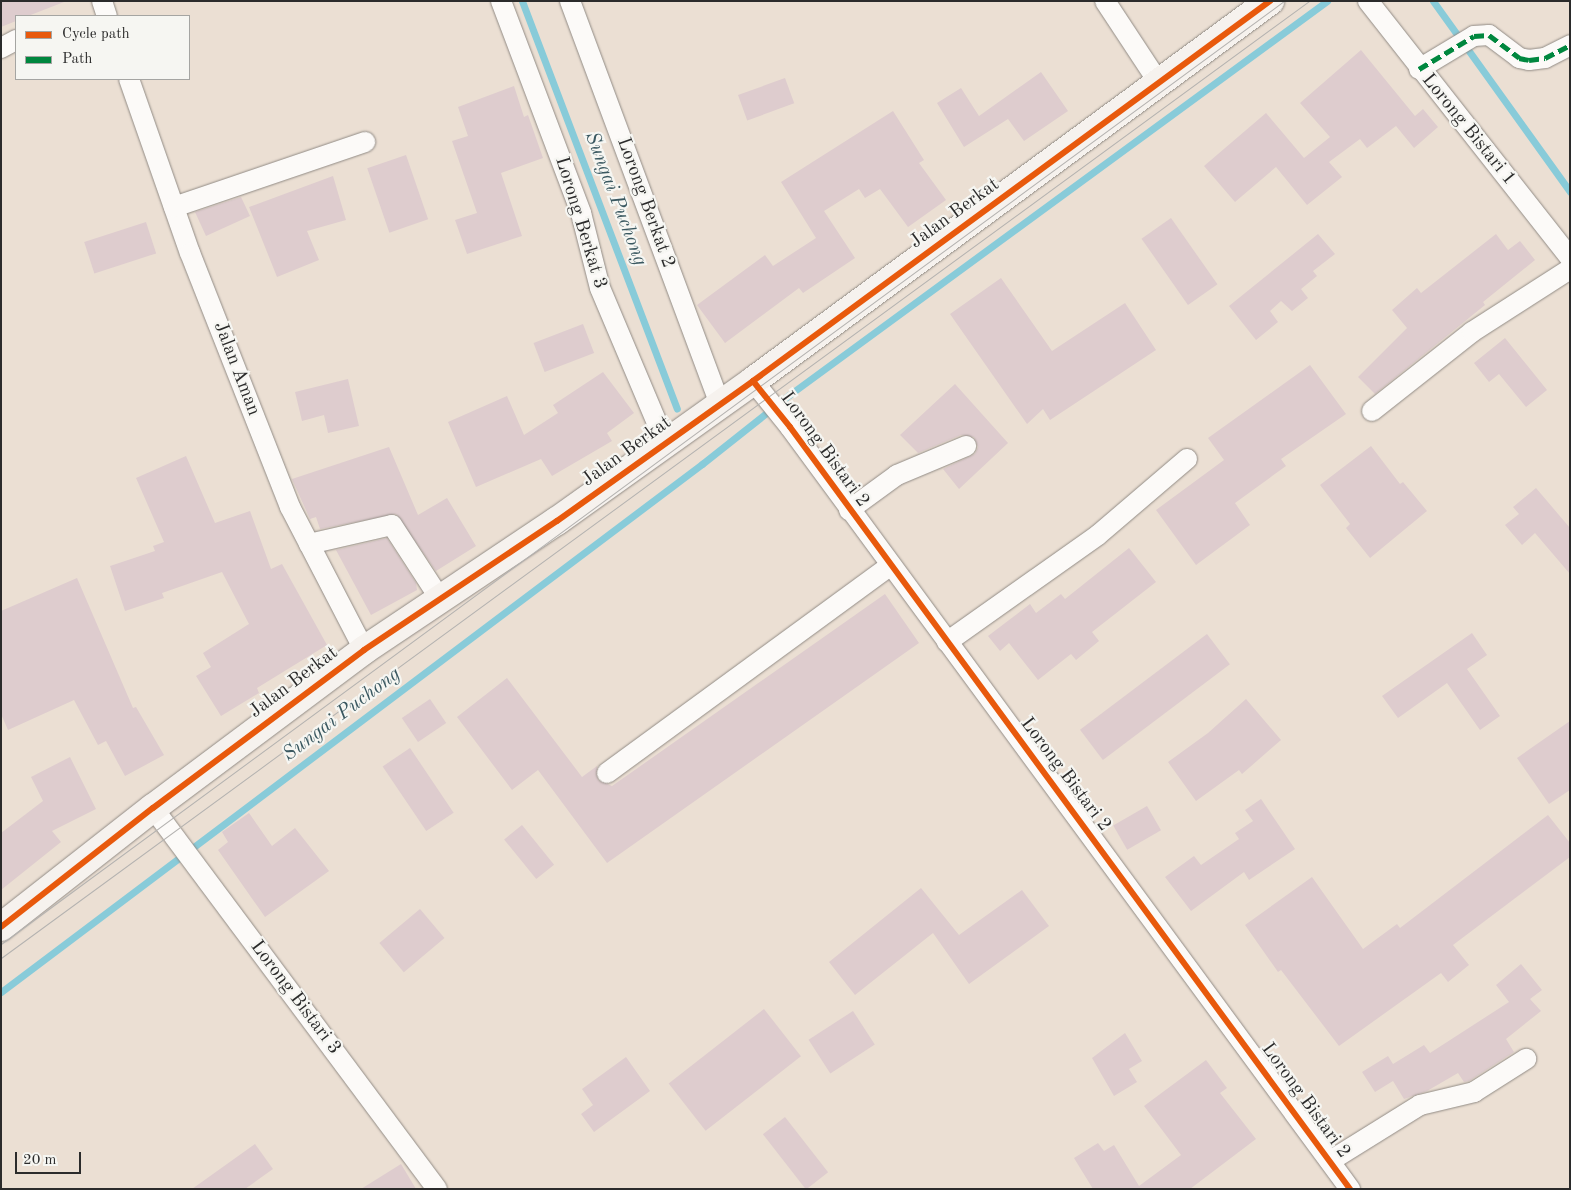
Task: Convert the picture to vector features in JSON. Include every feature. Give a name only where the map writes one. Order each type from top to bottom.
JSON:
[{"type":"street","points":[[102,1],[108,15]]},
{"type":"street","name":"Lorong Berkat 3","points":[[501,1],[581,213],[600,288],[665,442]]},
{"type":"street","name":"Lorong Berkat 2","points":[[570,1],[720,404]]},
{"type":"street","points":[[1105,1],[1158,83]]},
{"type":"street","name":"Jalan Berkat","points":[[1,927],[153,808],[364,650],[720,404],[759,388],[1158,83],[1270,1]]},
{"type":"street","name":"Lorong Bistari 1","points":[[1368,2],[1570,258]]},
{"type":"street","points":[[1419,69],[1474,36],[1489,35],[1519,58],[1529,60],[1545,58],[1570,46]]},
{"type":"street","points":[[1,48],[15,41]]},
{"type":"street","name":"Jalan Aman","points":[[129,80],[174,207],[290,507],[364,650]]},
{"type":"street","points":[[174,207],[365,142]]},
{"type":"street","points":[[1372,411],[1472,332],[1570,269]]},
{"type":"street","name":"Lorong Bistari 2","points":[[759,388],[790,427],[890,566],[1350,1189]]},
{"type":"street","points":[[849,510],[897,476],[966,446]]},
{"type":"street","points":[[947,642],[1098,535],[1187,459]]},
{"type":"street","points":[[309,544],[392,525],[440,599]]},
{"type":"street","points":[[607,773],[890,566]]},
{"type":"street","name":"Lorong Bistari 3","points":[[153,808],[437,1189]]},
{"type":"street","points":[[1330,1162],[1420,1105],[1474,1092],[1526,1059]]},
{"type":"building","points":[[1,1],[64,1],[31,15],[15,15],[15,21],[1,27]]},
{"type":"building","points":[[1361,50],[1415,116],[1423,109],[1438,127],[1414,148],[1396,126],[1367,148],[1360,139],[1329,162],[1342,177],[1307,205],[1276,167],[1235,202],[1204,166],[1266,113],[1304,158],[1330,137],[1300,103]]},
{"type":"building","points":[[1041,72],[1068,111],[1024,141],[1008,119],[964,147],[937,103],[961,88],[979,116]]},
{"type":"building","points":[[785,78],[794,103],[747,120],[738,95]]},
{"type":"building","points":[[514,86],[524,117],[528,115],[543,158],[501,173],[522,236],[467,254],[455,220],[477,213],[452,141],[468,136],[458,107]]},
{"type":"building","points":[[893,111],[924,160],[919,163],[946,200],[908,227],[880,189],[865,198],[859,189],[824,211],[855,258],[803,293],[799,288],[725,343],[697,305],[765,255],[773,266],[816,238],[781,182]]},
{"type":"building","points":[[406,155],[428,219],[389,233],[367,168]]},
{"type":"building","points":[[333,176],[346,220],[307,231],[319,260],[277,277],[249,207]]},
{"type":"building","points":[[241,197],[250,216],[206,236],[195,212]]},
{"type":"building","points":[[1171,218],[1217,284],[1188,305],[1142,239]]},
{"type":"building","points":[[146,222],[156,253],[94,273],[84,242]]},
{"type":"building","points":[[1318,234],[1335,254],[1313,271],[1317,276],[1301,289],[1308,298],[1292,311],[1281,301],[1270,311],[1278,322],[1256,340],[1229,306]]},
{"type":"building","points":[[1496,234],[1508,250],[1520,241],[1535,260],[1483,302],[1485,305],[1375,394],[1358,377],[1407,328],[1392,310],[1417,288],[1421,293]]},
{"type":"building","points":[[1001,278],[1052,351],[1125,303],[1156,350],[1050,420],[1043,409],[1027,424],[950,314]]},
{"type":"building","points":[[583,324],[594,353],[545,372],[534,343]]},
{"type":"building","points":[[1505,338],[1547,390],[1526,407],[1499,374],[1489,382],[1474,363]]},
{"type":"building","points":[[1310,365],[1346,414],[1281,459],[1286,466],[1235,503],[1250,525],[1196,565],[1156,510],[1224,460],[1208,438]]},
{"type":"building","points":[[603,372],[634,413],[607,433],[612,441],[552,476],[541,459],[476,487],[448,422],[507,396],[524,435],[558,413],[553,405]]},
{"type":"building","points":[[348,379],[359,426],[328,433],[324,415],[302,421],[295,392]]},
{"type":"building","points":[[955,384],[1008,443],[959,489],[943,469],[975,454],[978,447],[974,437],[961,435],[918,453],[900,435]]},
{"type":"building","points":[[1371,446],[1400,484],[1403,482],[1427,511],[1370,558],[1346,528],[1350,524],[1320,485]]},
{"type":"building","points":[[389,447],[418,515],[447,498],[476,546],[436,571],[396,514],[320,529],[316,517],[310,519],[292,479]]},
{"type":"building","points":[[186,456],[215,523],[250,511],[271,569],[282,564],[327,645],[257,688],[259,693],[221,716],[196,676],[211,667],[203,653],[249,624],[222,572],[162,593],[164,598],[125,611],[110,566],[155,551],[153,546],[164,542],[136,478]]},
{"type":"building","points":[[1536,488],[1570,528],[1570,574],[1535,533],[1522,545],[1505,525],[1519,514],[1513,507]]},
{"type":"building","points":[[387,538],[416,583],[417,590],[371,615],[336,550]]},
{"type":"building","points":[[1129,548],[1156,582],[1092,632],[1099,641],[1076,660],[1071,654],[1038,680],[1009,643],[1000,651],[988,636],[1030,604],[1036,613],[1061,594],[1065,599]]},
{"type":"building","points":[[77,578],[133,708],[136,707],[164,755],[125,776],[106,741],[98,745],[74,700],[8,730],[1,714],[1,611]]},
{"type":"building","points":[[885,594],[919,643],[607,863],[538,770],[512,790],[457,717],[507,678],[582,777],[597,766],[598,780],[612,786]]},
{"type":"building","points":[[1472,633],[1487,655],[1467,669],[1500,716],[1480,730],[1447,683],[1398,718],[1382,696]]},
{"type":"building","points":[[1207,634],[1230,664],[1103,760],[1080,730]]},
{"type":"building","points":[[430,699],[446,723],[418,742],[402,718]]},
{"type":"building","points":[[1246,699],[1281,740],[1242,774],[1239,770],[1196,801],[1168,762],[1208,733]]},
{"type":"building","points":[[1570,721],[1570,790],[1549,804],[1517,758]]},
{"type":"building","points":[[410,748],[454,813],[426,831],[383,766]]},
{"type":"building","points":[[70,757],[96,809],[52,831],[61,842],[1,890],[1,833],[43,801],[31,777]]},
{"type":"building","points":[[1261,799],[1295,849],[1249,880],[1244,872],[1191,911],[1165,877],[1194,856],[1201,865],[1239,839],[1235,833],[1253,821],[1245,810]]},
{"type":"building","points":[[1147,806],[1161,830],[1127,850],[1113,826]]},
{"type":"building","points":[[249,813],[272,846],[295,828],[329,871],[265,917],[218,850],[228,842],[222,832]]},
{"type":"building","points":[[1548,815],[1570,843],[1570,857],[1453,945],[1469,965],[1448,982],[1441,973],[1339,1046],[1281,970],[1278,972],[1245,925],[1312,877],[1363,949],[1397,924],[1400,928]]},
{"type":"building","points":[[522,825],[554,865],[536,879],[504,839]]},
{"type":"building","points":[[921,888],[959,935],[1022,890],[1049,926],[969,984],[933,933],[855,995],[829,962]]},
{"type":"building","points":[[420,909],[444,938],[404,972],[379,943]]},
{"type":"building","points":[[1521,964],[1542,990],[1530,999],[1541,1011],[1506,1039],[1514,1052],[1469,1081],[1464,1082],[1458,1073],[1427,1091],[1404,1099],[1393,1081],[1375,1092],[1362,1072],[1388,1056],[1393,1064],[1424,1045],[1430,1053],[1509,1002],[1496,985]]},
{"type":"building","points":[[764,1009],[801,1056],[706,1131],[669,1083]]},
{"type":"building","points":[[853,1011],[875,1045],[830,1073],[809,1040]]},
{"type":"building","points":[[1125,1033],[1142,1061],[1129,1069],[1137,1082],[1114,1096],[1092,1058]]},
{"type":"building","points":[[626,1057],[650,1091],[594,1132],[581,1114],[593,1105],[582,1089]]},
{"type":"building","points":[[1206,1060],[1227,1088],[1220,1093],[1256,1139],[1190,1189],[1093,1189],[1074,1158],[1098,1143],[1104,1151],[1114,1145],[1139,1186],[1181,1155],[1144,1106]]},
{"type":"building","points":[[785,1117],[828,1172],[806,1189],[763,1134]]},
{"type":"building","points":[[255,1144],[273,1169],[245,1189],[192,1189]]},
{"type":"building","points":[[401,1164],[416,1189],[361,1189]]},
{"type":"waterway","name":"Sungai Puchong","points":[[522,1],[677,408]]},
{"type":"waterway","name":"Sungai Puchong","points":[[1,992],[702,464],[789,395],[1327,1]]},
{"type":"waterway","points":[[1433,1],[1570,192]]},
{"type":"tram line","points":[[1,944],[1284,1]]},
{"type":"tram line","points":[[1,958],[1309,1]]},
{"type":"marked path","points":[[1419,69],[1474,36],[1489,35],[1519,58],[1529,60],[1545,58],[1570,45]]},
{"type":"cycle path","points":[[1,927],[153,808],[364,650],[557,521],[753,381],[1270,1]]},
{"type":"cycle path","points":[[753,381],[790,427],[1350,1189]]}]
